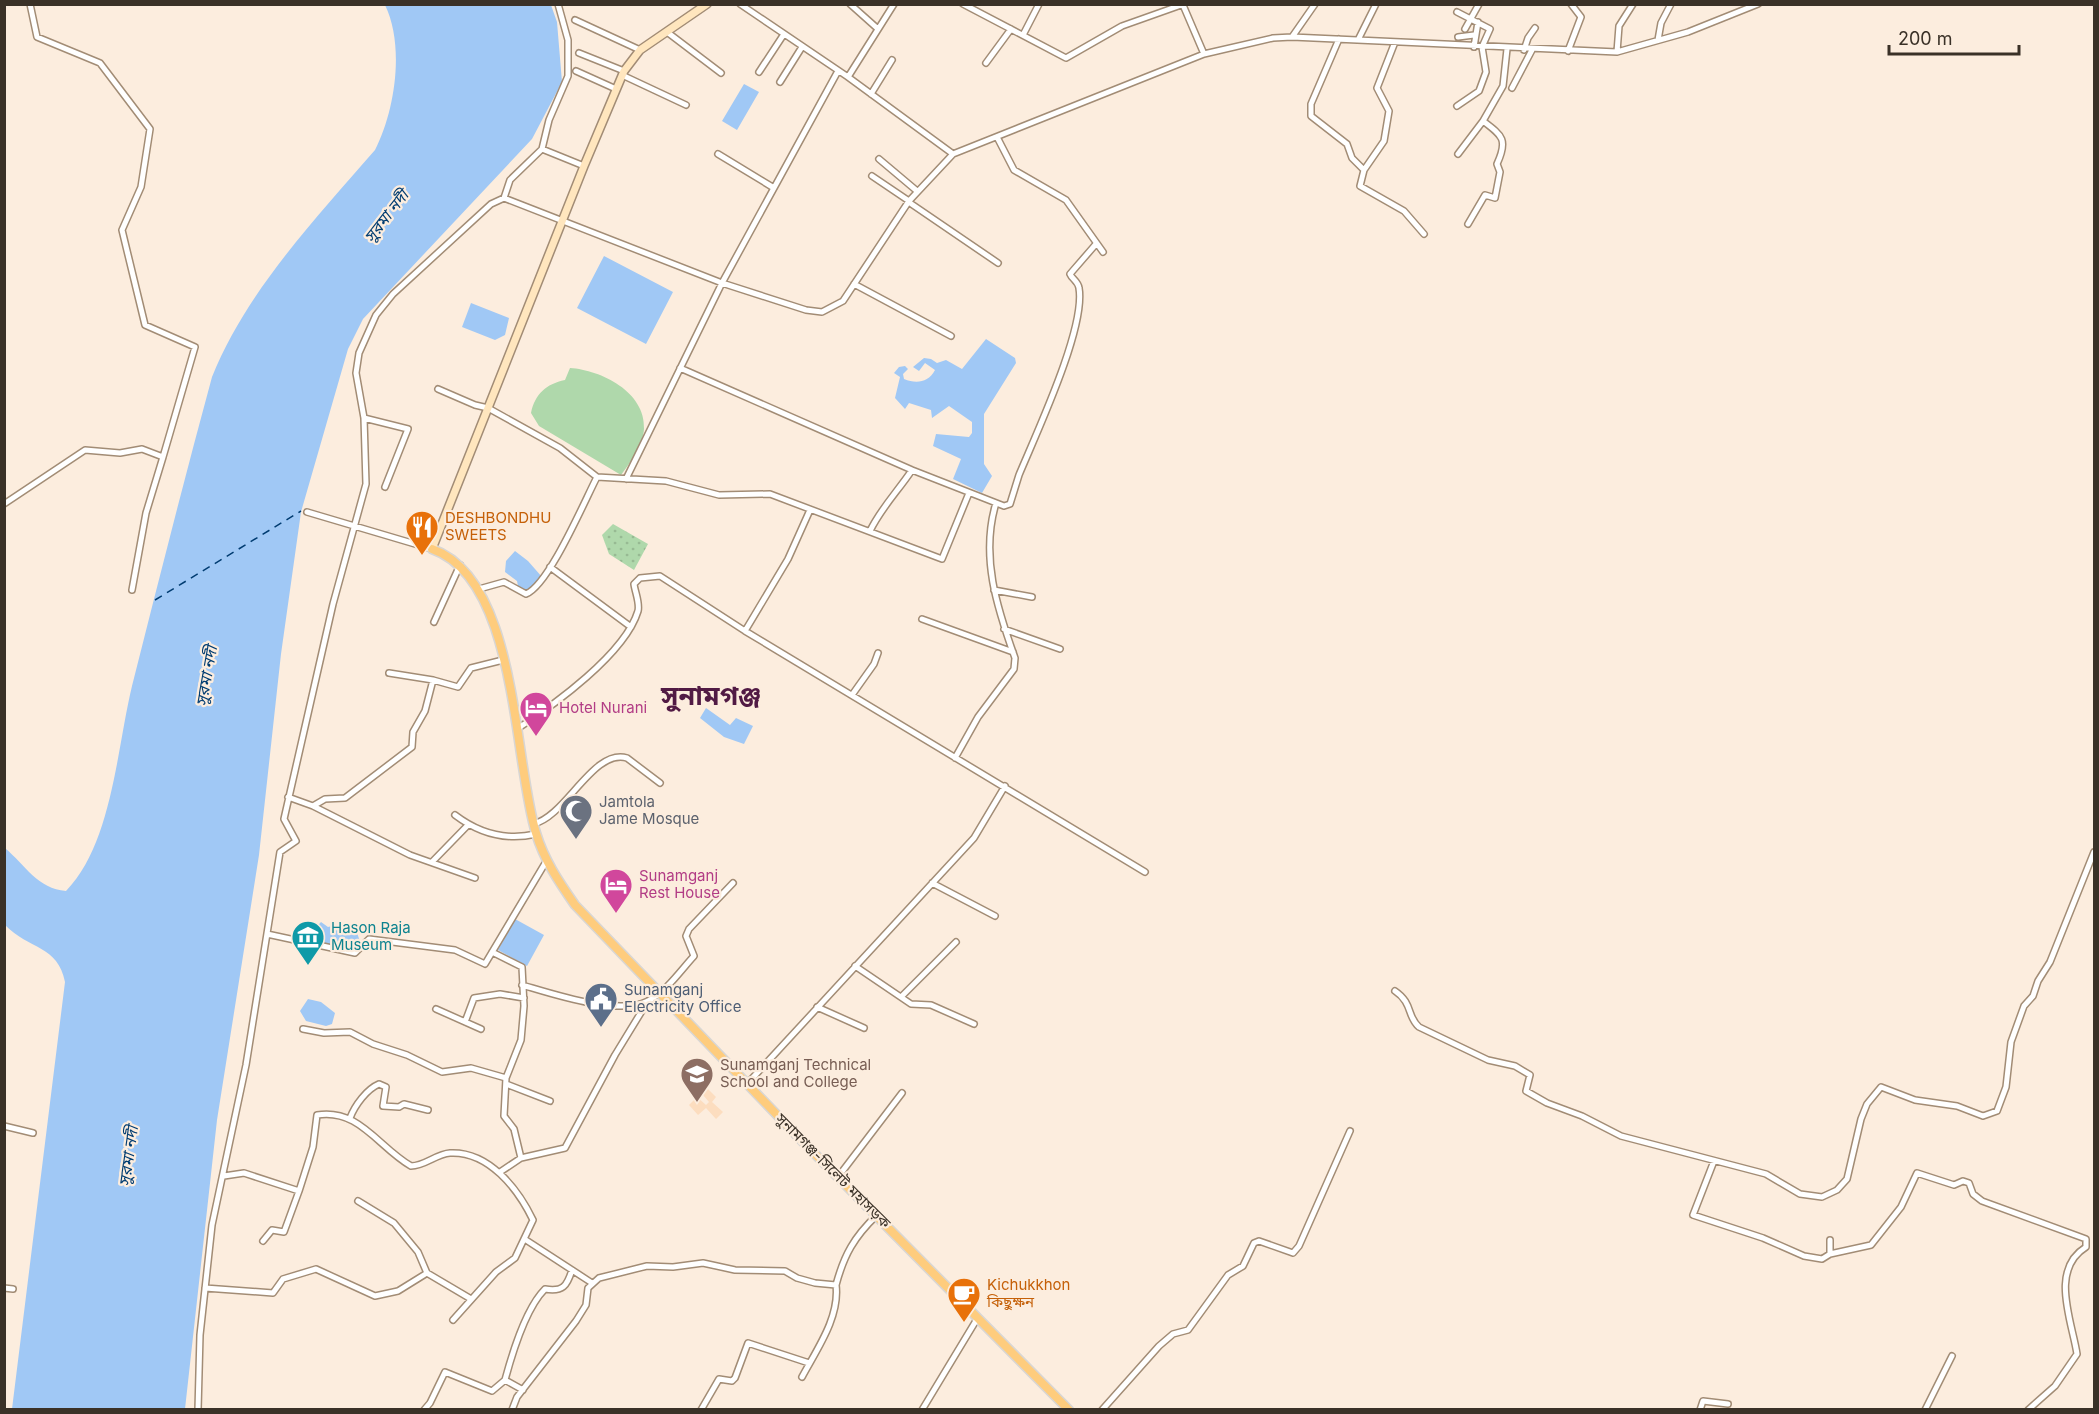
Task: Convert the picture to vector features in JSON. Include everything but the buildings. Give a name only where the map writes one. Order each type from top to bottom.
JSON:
[{"type":"main road","points":[[432,549],[623,73],[640,50],[707,4]]},
{"type":"main road","name":"সুনামগঞ্জ-সিলেট মহাসড়ক","points":[[432,549],[460,565],[479,589],[496,631],[517,729],[533,825],[546,860],[575,905],[747,1084],[1069,1410]]},
{"type":"street","points":[[30,4],[37,37],[100,63],[150,129],[141,187],[122,230],[145,325],[195,346],[146,513],[132,590]]},
{"type":"street","points":[[198,1410],[200,1335],[212,1225],[246,1065],[279,852],[296,841],[284,819],[333,604],[366,484],[364,418],[357,373],[359,353],[376,315],[393,294],[491,204],[504,198],[510,180],[542,149],[549,120],[568,76],[568,40],[558,4]]},
{"type":"street","points":[[740,4],[749,7],[953,154]]},
{"type":"street","points":[[850,4],[878,28]]},
{"type":"street","points":[[848,77],[894,4]]},
{"type":"street","points":[[963,4],[1070,57],[1122,26],[1183,5],[1204,54]]},
{"type":"street","points":[[1023,35],[1039,4]]},
{"type":"street","points":[[1292,37],[1315,4]]},
{"type":"street","points":[[1358,40],[1376,4]]},
{"type":"street","points":[[1568,51],[1581,17],[1571,4]]},
{"type":"street","points":[[1617,52],[1619,26],[1633,4]]},
{"type":"street","points":[[1658,40],[1661,23],[1671,4]]},
{"type":"street","points":[[504,198],[722,284],[806,310],[822,312],[843,301],[917,191],[953,154],[1204,54],[1264,40],[1292,37],[1524,50],[1617,52],[1688,32],[1758,4]]},
{"type":"street","points":[[1465,29],[1477,5]]},
{"type":"street","points":[[1457,12],[1490,29],[1482,47],[1486,72],[1479,92],[1457,106]]},
{"type":"street","points":[[575,20],[640,50]]},
{"type":"street","points":[[1472,47],[1478,22]]},
{"type":"street","points":[[1524,50],[1535,28]]},
{"type":"street","points":[[986,63],[1011,29]]},
{"type":"street","points":[[667,32],[722,73]]},
{"type":"street","points":[[759,72],[784,34]]},
{"type":"street","points":[[1458,37],[1474,35]]},
{"type":"street","points":[[1340,39],[1309,111],[1311,116],[1347,144],[1352,158],[1364,170]]},
{"type":"street","points":[[1395,42],[1377,88],[1389,111],[1384,141],[1364,170],[1360,186],[1404,211],[1424,234]]},
{"type":"street","points":[[780,82],[802,47]]},
{"type":"street","points":[[1458,154],[1484,121],[1503,86],[1507,49]]},
{"type":"street","points":[[1512,88],[1532,50]]},
{"type":"street","points":[[579,53],[686,105]]},
{"type":"street","points":[[871,94],[892,60]]},
{"type":"street","points":[[576,71],[616,89]]},
{"type":"street","points":[[626,479],[722,284],[838,71]]},
{"type":"street","points":[[1468,224],[1485,195],[1495,198],[1500,172],[1497,164],[1504,149],[1501,134],[1484,121]]},
{"type":"street","points":[[997,137],[1014,170],[1066,200],[1103,252]]},
{"type":"street","points":[[542,149],[584,166]]},
{"type":"street","points":[[718,154],[774,188]]},
{"type":"street","points":[[879,159],[917,191]]},
{"type":"street","points":[[872,176],[998,263]]},
{"type":"street","points":[[680,369],[912,470],[1004,506],[1010,504],[1014,498],[1019,475],[1061,370],[1078,317],[1078,285],[1070,274],[1096,244]]},
{"type":"street","points":[[854,284],[951,336]]},
{"type":"street","points":[[438,389],[488,408],[560,448],[597,477],[666,481],[719,495],[770,494],[810,510],[841,518],[942,559],[969,492]]},
{"type":"street","points":[[364,418],[408,429],[385,487]]},
{"type":"street","points":[[4,504],[85,450],[120,453],[142,449],[163,457]]},
{"type":"street","points":[[870,531],[879,512],[891,502],[912,470]]},
{"type":"street","points":[[479,589],[504,582],[529,594],[550,567],[597,477]]},
{"type":"street","points":[[955,758],[978,717],[1014,669],[1013,652],[1004,629],[990,576],[991,534],[996,503]]},
{"type":"street","points":[[744,631],[788,560],[810,510]]},
{"type":"street","points":[[307,512],[432,549]]},
{"type":"street","points":[[434,622],[460,565]]},
{"type":"street","points":[[550,567],[631,627]]},
{"type":"street","points":[[517,729],[577,685],[626,637],[639,608],[634,584],[640,578],[660,576],[744,631],[1146,872]]},
{"type":"street","points":[[994,590],[1032,597]]},
{"type":"street","points":[[922,619],[1013,652]]},
{"type":"street","points":[[1004,629],[1060,650]]},
{"type":"street","points":[[852,695],[874,664],[878,652]]},
{"type":"street","points":[[388,673],[433,680],[458,687],[471,668],[503,660]]},
{"type":"street","points":[[313,806],[325,799],[345,798],[412,747],[413,732],[425,711],[433,680]]},
{"type":"street","points":[[533,825],[548,820],[593,771],[619,757],[627,758],[660,783]]},
{"type":"street","points":[[747,1084],[974,838],[1005,786]]},
{"type":"street","points":[[288,797],[313,806],[410,855],[475,878]]},
{"type":"street","points":[[455,815],[468,825],[503,838],[536,834]]},
{"type":"street","points":[[432,862],[468,825]]},
{"type":"street","points":[[1395,991],[1409,1005],[1413,1023],[1419,1027],[1488,1060],[1515,1066],[1530,1075],[1525,1088],[1537,1099],[1582,1116],[1621,1136],[1766,1174],[1800,1194],[1822,1197],[1837,1190],[1847,1179],[1861,1119],[1867,1104],[1881,1087],[1915,1100],[1957,1106],[1983,1116],[1997,1111],[2006,1087],[2011,1042],[2024,1006],[2033,996],[2038,981],[2050,962],[2094,852]]},
{"type":"street","points":[[267,934],[355,953],[369,939],[382,939],[409,946],[455,950],[485,963],[546,860]]},
{"type":"street","points":[[500,1173],[521,1158],[565,1148],[615,1055],[648,1001],[659,993],[694,956],[686,936],[689,928],[733,883]]},
{"type":"street","points":[[932,883],[995,916]]},
{"type":"street","points":[[901,998],[956,942]]},
{"type":"street","points":[[492,952],[522,967],[524,998],[521,1040],[506,1081],[504,1116],[514,1129],[521,1158]]},
{"type":"street","points":[[855,966],[911,1004],[924,1003],[974,1023]]},
{"type":"street","points":[[522,985],[583,1002],[630,1005],[648,1001]]},
{"type":"street","points":[[465,1022],[474,998],[500,994],[524,998]]},
{"type":"street","points":[[817,1007],[864,1028]]},
{"type":"street","points":[[436,1009],[481,1029]]},
{"type":"street","points":[[303,1029],[324,1033],[350,1032],[373,1044],[407,1055],[442,1072],[471,1068],[549,1101]]},
{"type":"street","points":[[351,1118],[354,1108],[371,1087],[379,1084],[386,1087],[382,1106],[399,1107],[404,1104],[428,1110]]},
{"type":"street","points":[[838,1177],[902,1093]]},
{"type":"street","points":[[263,1241],[272,1230],[284,1232],[313,1147],[317,1115],[351,1118],[411,1166],[451,1153],[471,1155],[500,1173],[533,1218],[526,1239],[515,1258],[496,1272],[453,1320]]},
{"type":"street","points":[[4,1126],[33,1133]]},
{"type":"street","points":[[1102,1410],[1159,1346],[1173,1334],[1188,1330],[1228,1275],[1243,1266],[1254,1243],[1259,1241],[1293,1253],[1299,1246],[1350,1131]]},
{"type":"street","points":[[1714,1161],[1693,1215],[1763,1238],[1804,1256],[1821,1259],[1830,1254],[1871,1245],[1901,1207],[1917,1173],[1954,1185],[1963,1180],[1969,1183],[1974,1194],[1982,1201],[2086,1239],[2086,1246],[2070,1263],[2066,1279],[2068,1316],[2078,1354],[2055,1386],[2028,1410]]},
{"type":"street","points":[[224,1176],[244,1173],[299,1191]]},
{"type":"street","points":[[358,1201],[394,1224],[418,1252],[427,1273],[471,1299]]},
{"type":"street","points":[[802,1377],[833,1315],[838,1300],[836,1285],[843,1258],[851,1243],[877,1215]]},
{"type":"street","points":[[526,1239],[592,1283]]},
{"type":"street","points":[[1830,1240],[1830,1254]]},
{"type":"street","points":[[512,1410],[523,1390],[576,1321],[586,1305],[588,1288],[592,1283],[647,1266],[673,1267],[703,1263],[735,1270],[785,1271],[797,1278],[815,1283],[836,1285]]},
{"type":"street","points":[[205,1288],[273,1293],[284,1279],[296,1273],[316,1269],[375,1296],[398,1291],[427,1273]]},
{"type":"street","points":[[424,1410],[430,1403],[445,1372],[492,1391],[505,1380],[512,1349],[537,1297],[545,1289],[558,1291],[567,1285],[572,1270]]},
{"type":"street","points":[[4,1288],[13,1289]]},
{"type":"street","points":[[922,1410],[977,1319]]},
{"type":"street","points":[[701,1410],[719,1379],[732,1381],[735,1378],[748,1343],[809,1364]]},
{"type":"street","points":[[1925,1410],[1952,1356]]},
{"type":"street","points":[[505,1380],[523,1390]]},
{"type":"street","points":[[1700,1410],[1704,1401],[1728,1404]]},
{"type":"shaded area","name":"Sunamganj Technical School and College","points":[[708,1089],[716,1097],[712,1102],[723,1112],[716,1119],[706,1108],[698,1115],[689,1105],[697,1097],[706,1105],[709,1102],[703,1095]]},
{"type":"green space","points":[[570,368],[608,378],[630,394],[638,404],[643,416],[643,435],[636,454],[621,475],[539,426],[531,413],[535,400],[542,391],[552,384],[565,380]]},
{"type":"green space","points":[[613,524],[648,544],[634,570],[609,554],[602,535]]},
{"type":"water","name":"সুরমা নদী","points":[[385,5],[551,5],[557,22],[562,82],[532,139],[363,319],[348,349],[301,512],[281,654],[259,855],[217,1120],[185,1409],[12,1409],[65,982],[56,961],[49,954],[5,925],[5,848],[32,875],[47,886],[66,891],[94,848],[111,794],[132,686],[212,377],[243,315],[263,286],[306,230],[375,150],[388,117],[395,78],[395,39]]},
{"type":"water","points":[[744,84],[759,92],[737,130],[722,121]]},
{"type":"water","points":[[604,256],[673,292],[646,344],[577,308]]},
{"type":"water","points":[[471,303],[509,318],[505,335],[495,340],[462,327]]},
{"type":"water","points":[[986,339],[1015,358],[1016,363],[984,414],[984,464],[992,476],[982,493],[953,479],[961,459],[933,446],[936,434],[969,437],[972,433],[972,422],[949,406],[932,418],[931,410],[909,403],[905,409],[895,398],[900,377],[894,373],[899,367],[905,366],[908,369],[903,374],[904,379],[917,382],[929,378],[935,370],[925,363],[919,371],[913,367],[924,358],[937,363],[946,360],[962,369]]},
{"type":"water","points":[[515,551],[528,561],[542,577],[528,591],[518,586],[517,581],[505,572],[506,561]]},
{"type":"water","points":[[706,708],[730,725],[736,718],[753,726],[744,744],[724,737],[700,718]]},
{"type":"water","points":[[515,919],[544,935],[527,966],[498,950]]},
{"type":"water","points":[[321,922],[328,927],[336,925],[357,933],[361,944],[354,952],[315,943],[315,936],[311,933]]},
{"type":"water","points":[[308,999],[321,1002],[335,1013],[332,1024],[326,1026],[306,1021],[300,1011]]},
{"type":"ferry route","points":[[155,600],[301,511]]},
{"type":"place","name":"DESHBONDHU SWEETS","points":[[422,556]]},
{"type":"place","name":"Hotel Nurani","points":[[536,737]]},
{"type":"place","name":"Jamtola Jame Mosque","points":[[576,840]]},
{"type":"place","name":"Sunamganj Rest House","points":[[616,914]]},
{"type":"place","name":"Hason Raja Museum","points":[[308,966]]},
{"type":"place","name":"Sunamganj Electricity Office","points":[[601,1028]]},
{"type":"place","name":"Sunamganj Technical School and College","points":[[697,1103]]},
{"type":"place","name":"Kichukkhon কিছুক্ষন","points":[[964,1323]]},
{"type":"district","name":"সুনামগঞ্জ","points":[[711,696]]}]
